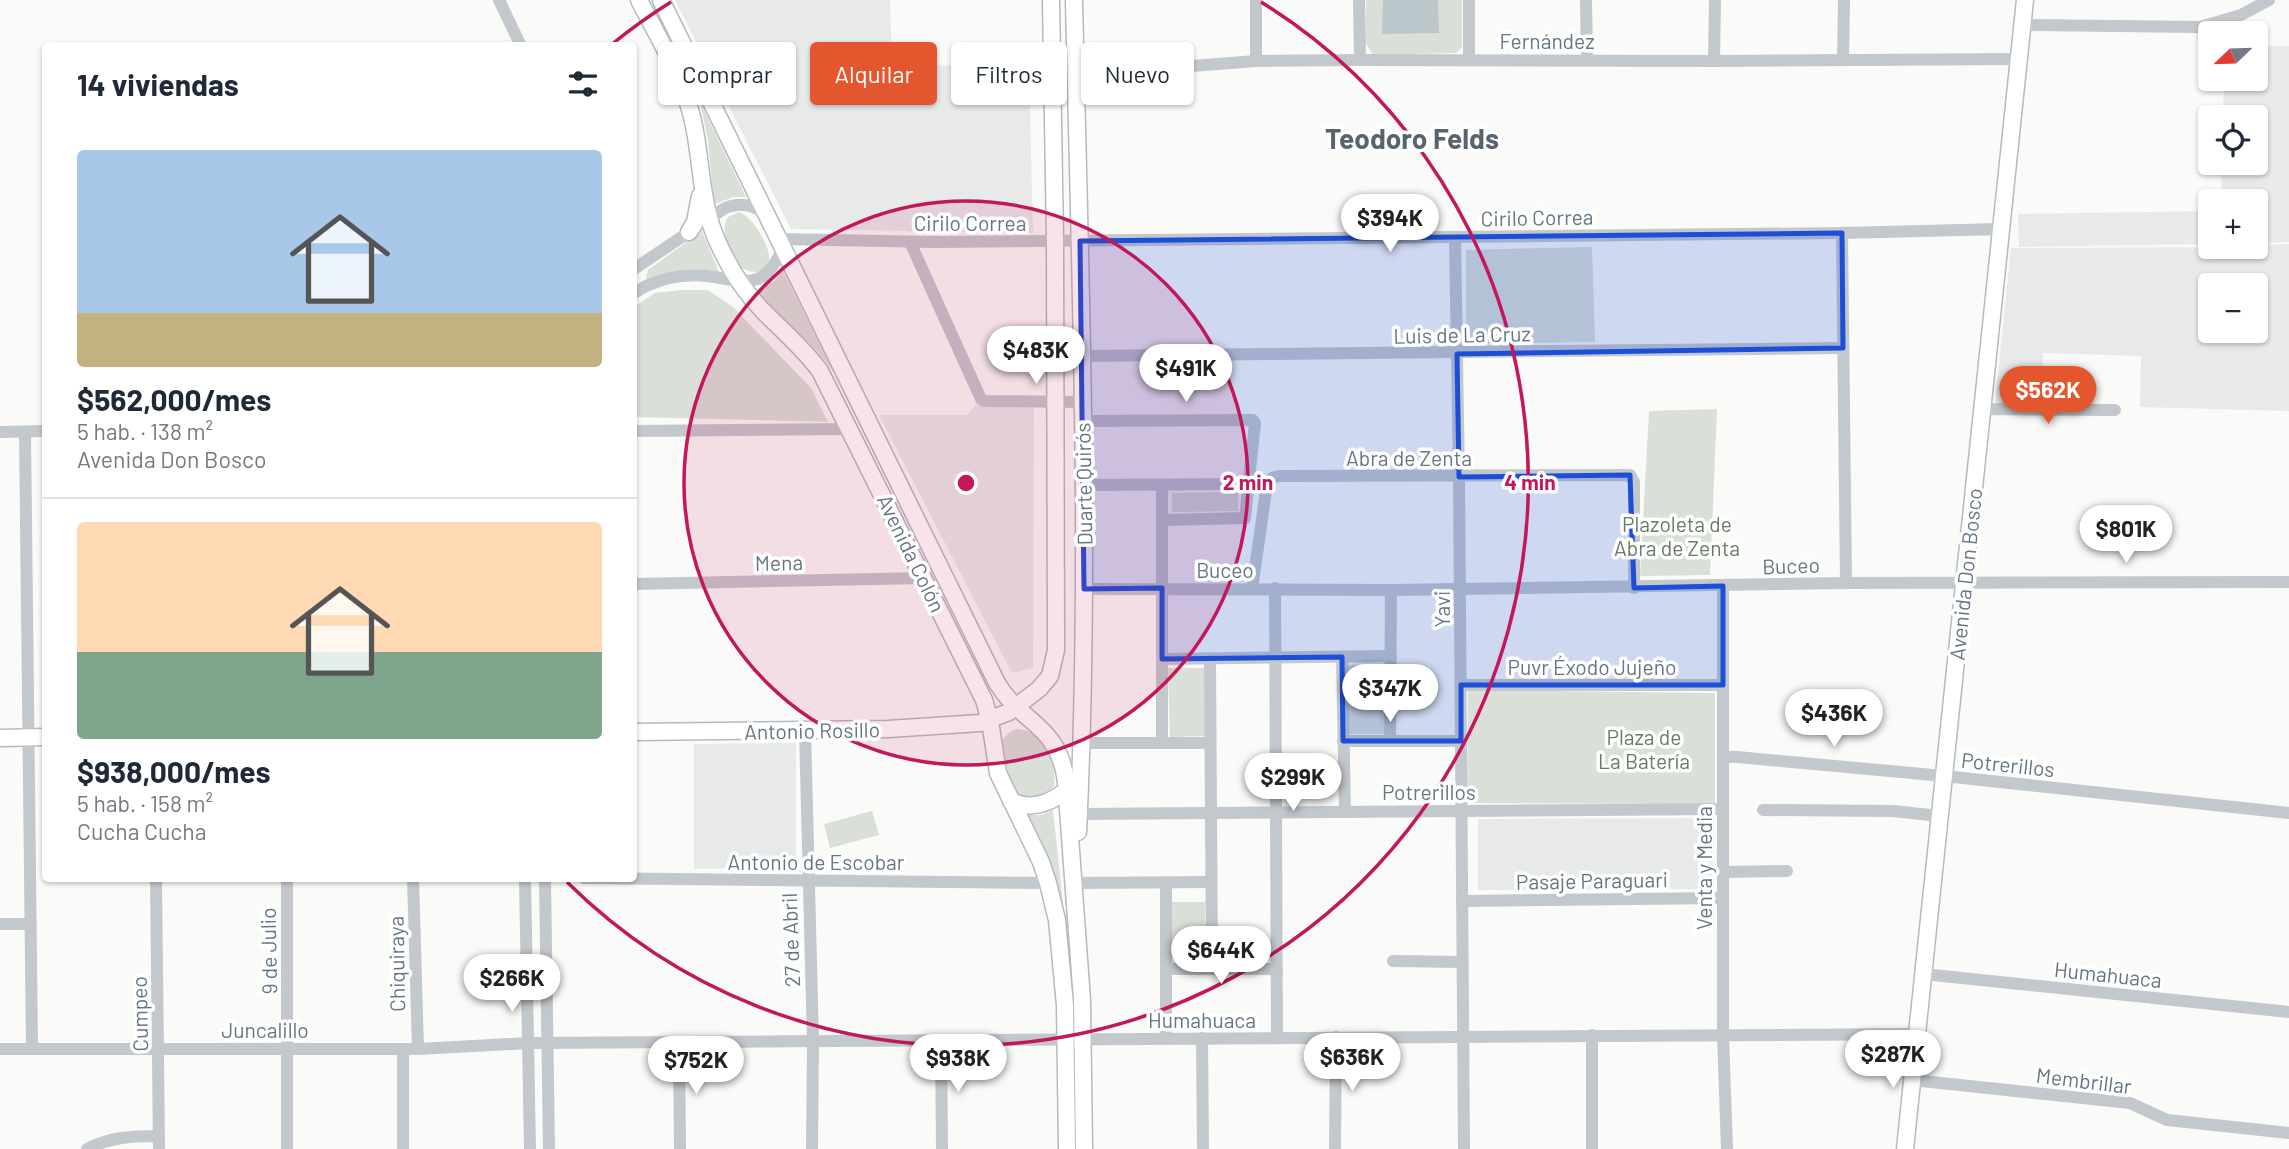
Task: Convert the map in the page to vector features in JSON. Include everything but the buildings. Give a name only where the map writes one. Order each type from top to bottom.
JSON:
[{"type":"main road","name":"Avenida Colón","points":[[639,0],[687,100],[696,137],[708,219],[718,244],[740,282],[765,313],[816,365],[984,700],[996,765],[1048,883],[1059,935],[1067,1149]]},
{"type":"main road","name":"Avenida Colón","points":[[660,0],[992,674],[1016,707],[1040,726],[1056,746],[1062,762],[1074,883],[1083,1039],[1084,1149]]},
{"type":"main road","name":"Duarte Quirós","points":[[990,721],[1016,707],[1045,683],[1055,659],[1055,240],[1051,0]]},
{"type":"main road","name":"Duarte Quirós","points":[[1073,0],[1084,485],[1083,743],[1074,883]]},
{"type":"main road","name":"Avenida Don Bosco","points":[[1905,1149],[2025,0]]},
{"type":"main road","points":[[690,232],[697,213],[701,183]]},
{"type":"main road","name":"Antonio Rosillo","points":[[637,732],[902,728],[969,725],[990,721]]},
{"type":"main road","points":[[0,738],[42,737]]},
{"type":"main road","points":[[1011,801],[1022,806],[1038,805],[1066,791],[1080,778]]},
{"type":"street","points":[[499,0],[519,42]]},
{"type":"street","points":[[1256,0],[1256,61]]},
{"type":"street","points":[[1359,0],[1360,60]]},
{"type":"street","points":[[1469,0],[1469,60]]},
{"type":"street","points":[[1586,0],[1587,60]]},
{"type":"street","points":[[1714,61],[1715,0]]},
{"type":"street","points":[[1843,60],[1844,0]]},
{"type":"street","points":[[2022,25],[2200,27],[2241,15],[2269,0]]},
{"type":"street","name":"Fernández","points":[[1075,64],[1179,67],[1256,61],[1360,60],[2019,59]]},
{"type":"street","points":[[637,267],[708,219],[738,204],[754,206],[766,212]]},
{"type":"street","name":"Cirilo Correa","points":[[781,244],[2001,229]]},
{"type":"street","points":[[1842,233],[1846,583]]},
{"type":"street","name":"Yavi","points":[[1455,237],[1464,1149]]},
{"type":"street","points":[[910,242],[981,399],[1082,402]]},
{"type":"street","points":[[637,291],[653,282],[676,277],[707,276],[740,282],[756,281],[774,267],[781,244]]},
{"type":"street","name":"Luis de La Cruz","points":[[1082,356],[1843,348]]},
{"type":"street","points":[[1982,409],[2115,410]]},
{"type":"street","points":[[1083,421],[1253,420],[1255,423],[1244,519],[1163,520]]},
{"type":"street","points":[[637,431],[850,429]]},
{"type":"street","points":[[0,432],[42,431]]},
{"type":"street","points":[[25,432],[32,1049]]},
{"type":"street","name":"Abra de Zenta","points":[[1252,589],[1268,484],[1272,478],[1630,475],[1634,482],[1634,588]]},
{"type":"street","points":[[1084,485],[1248,484]]},
{"type":"street","points":[[1162,743],[1163,485]]},
{"type":"street","name":"Mena","points":[[637,584],[924,578]]},
{"type":"street","name":"Buceo","points":[[1084,589],[1391,590],[1846,583],[2289,582]]},
{"type":"street","name":"Venta y Media","points":[[1723,586],[1723,1035],[1727,1149]]},
{"type":"street","points":[[1275,588],[1278,1038]]},
{"type":"street","points":[[1390,741],[1391,590]]},
{"type":"street","points":[[1163,659],[1391,656]]},
{"type":"street","points":[[1342,657],[1345,811]]},
{"type":"street","points":[[1210,659],[1212,969]]},
{"type":"street","name":"Puvr Éxodo Jujeño","points":[[1461,685],[1723,685]]},
{"type":"street","name":"27 de Abril","points":[[805,730],[813,1041],[812,1149]]},
{"type":"street","points":[[1343,741],[1461,741]]},
{"type":"street","points":[[1083,743],[1210,743]]},
{"type":"street","name":"Potrerillos","points":[[1723,757],[1944,776],[2289,813]]},
{"type":"street","points":[[1066,791],[1079,814]]},
{"type":"street","name":"Potrerillos","points":[[1079,814],[1723,809]]},
{"type":"street","points":[[1763,810],[1893,810],[1940,816]]},
{"type":"street","points":[[1723,872],[1787,872]]},
{"type":"street","name":"Antonio de Escobar","points":[[637,878],[1048,883]]},
{"type":"street","name":"Cumpeo","points":[[156,882],[159,1142]]},
{"type":"street","name":"9 de Julio","points":[[286,1149],[287,882]]},
{"type":"street","name":"Chiquiraya","points":[[413,882],[418,1049]]},
{"type":"street","points":[[525,882],[530,1149]]},
{"type":"street","points":[[545,882],[549,1149]]},
{"type":"street","points":[[1074,883],[1211,882]]},
{"type":"street","points":[[1166,883],[1166,1038]]},
{"type":"street","name":"Pasaje Paraguari","points":[[1462,901],[1723,898]]},
{"type":"street","points":[[0,924],[29,924]]},
{"type":"street","points":[[1392,961],[1462,962]]},
{"type":"street","points":[[1166,969],[1277,969]]},
{"type":"street","name":"Humahuaca","points":[[1923,974],[2289,1012]]},
{"type":"street","name":"Humahuaca","points":[[529,1043],[1917,1034]]},
{"type":"street","points":[[1591,1035],[1592,1149]]},
{"type":"street","points":[[1335,1149],[1336,1037]]},
{"type":"street","points":[[1202,1038],[1203,1149]]},
{"type":"street","points":[[941,1040],[942,1149]]},
{"type":"street","points":[[679,1042],[680,1149]]},
{"type":"street","name":"Juncalillo","points":[[0,1049],[418,1049],[529,1043]]},
{"type":"street","points":[[403,1049],[404,1149]]},
{"type":"street","name":"Membrillar","points":[[1912,1080],[2130,1103],[2167,1120],[2289,1133]]},
{"type":"street","points":[[87,1149],[98,1143],[125,1137],[159,1142]]},
{"type":"highlighted area","points":[[1842,233],[1843,348],[1457,354],[1459,477],[1630,475],[1634,588],[1723,586],[1723,685],[1461,685],[1461,741],[1343,741],[1342,657],[1162,659],[1162,588],[1084,589],[1080,241]]},
{"type":"shaded area","points":[[675,0],[890,0],[891,42],[810,42],[810,105],[937,105],[937,65],[951,66],[951,105],[1030,105],[1033,233],[791,229],[728,105],[796,105],[796,42],[696,42]]},
{"type":"shaded area","points":[[1383,0],[1438,0],[1439,33],[1382,34]]},
{"type":"shaded area","points":[[2268,46],[2289,46],[2289,242],[2268,243],[2268,189],[2221,189],[2222,175],[2268,175],[2268,105],[2223,105],[2224,91],[2268,91]]},
{"type":"shaded area","points":[[2198,211],[2198,244],[2019,247],[2018,214]]},
{"type":"shaded area","points":[[2289,244],[2289,411],[2140,407],[2141,356],[2043,353],[2040,404],[1995,404],[2011,248],[2198,247],[2198,259],[2268,259],[2268,245]]},
{"type":"shaded area","points":[[981,399],[1034,408],[1033,668],[1012,673],[879,415],[967,415]]},
{"type":"shaded area","points":[[796,743],[796,868],[694,869],[694,744]]},
{"type":"shaded area","points":[[1713,818],[1713,889],[1478,890],[1478,819]]},
{"type":"green space","points":[[1366,0],[1462,0],[1462,47],[1456,53],[1373,55],[1365,42]]},
{"type":"green space","points":[[701,105],[746,197],[734,197],[714,204],[708,140]]},
{"type":"green space","points":[[739,212],[754,224],[768,251],[768,262],[763,270],[755,272],[741,267],[727,242],[725,223],[728,217]]},
{"type":"green space","points":[[702,231],[719,272],[682,270],[646,279],[648,270]]},
{"type":"green space","points":[[1592,247],[1595,342],[1466,344],[1466,250]]},
{"type":"green space","points":[[782,269],[833,371],[757,289],[775,281]]},
{"type":"green space","points":[[708,290],[733,307],[811,388],[828,422],[637,417],[637,305],[655,293]]},
{"type":"green space","name":"Plazoleta de Abra de Zenta","points":[[1717,409],[1710,575],[1640,576],[1649,411]]},
{"type":"green space","points":[[1238,492],[1238,511],[1172,512],[1172,493]]},
{"type":"green space","points":[[1348,665],[1385,665],[1385,734],[1348,734]]},
{"type":"green space","points":[[1168,668],[1205,668],[1207,736],[1170,737]]},
{"type":"green space","name":"Plaza de La Batería","points":[[1468,690],[1715,693],[1715,804],[1467,803]]},
{"type":"green space","points":[[1017,729],[1035,735],[1051,758],[1054,786],[1041,796],[1025,798],[1014,795],[1007,778],[1001,749],[1003,740]]},
{"type":"green space","points":[[1053,810],[1068,951],[1054,881],[1028,815],[1041,815]]},
{"type":"green space","points":[[872,811],[879,835],[830,848],[824,824]]},
{"type":"green space","points":[[1172,902],[1205,902],[1205,957],[1172,957]]},
{"type":"district","name":"Teodoro Felds","points":[[1412,138]]}]
